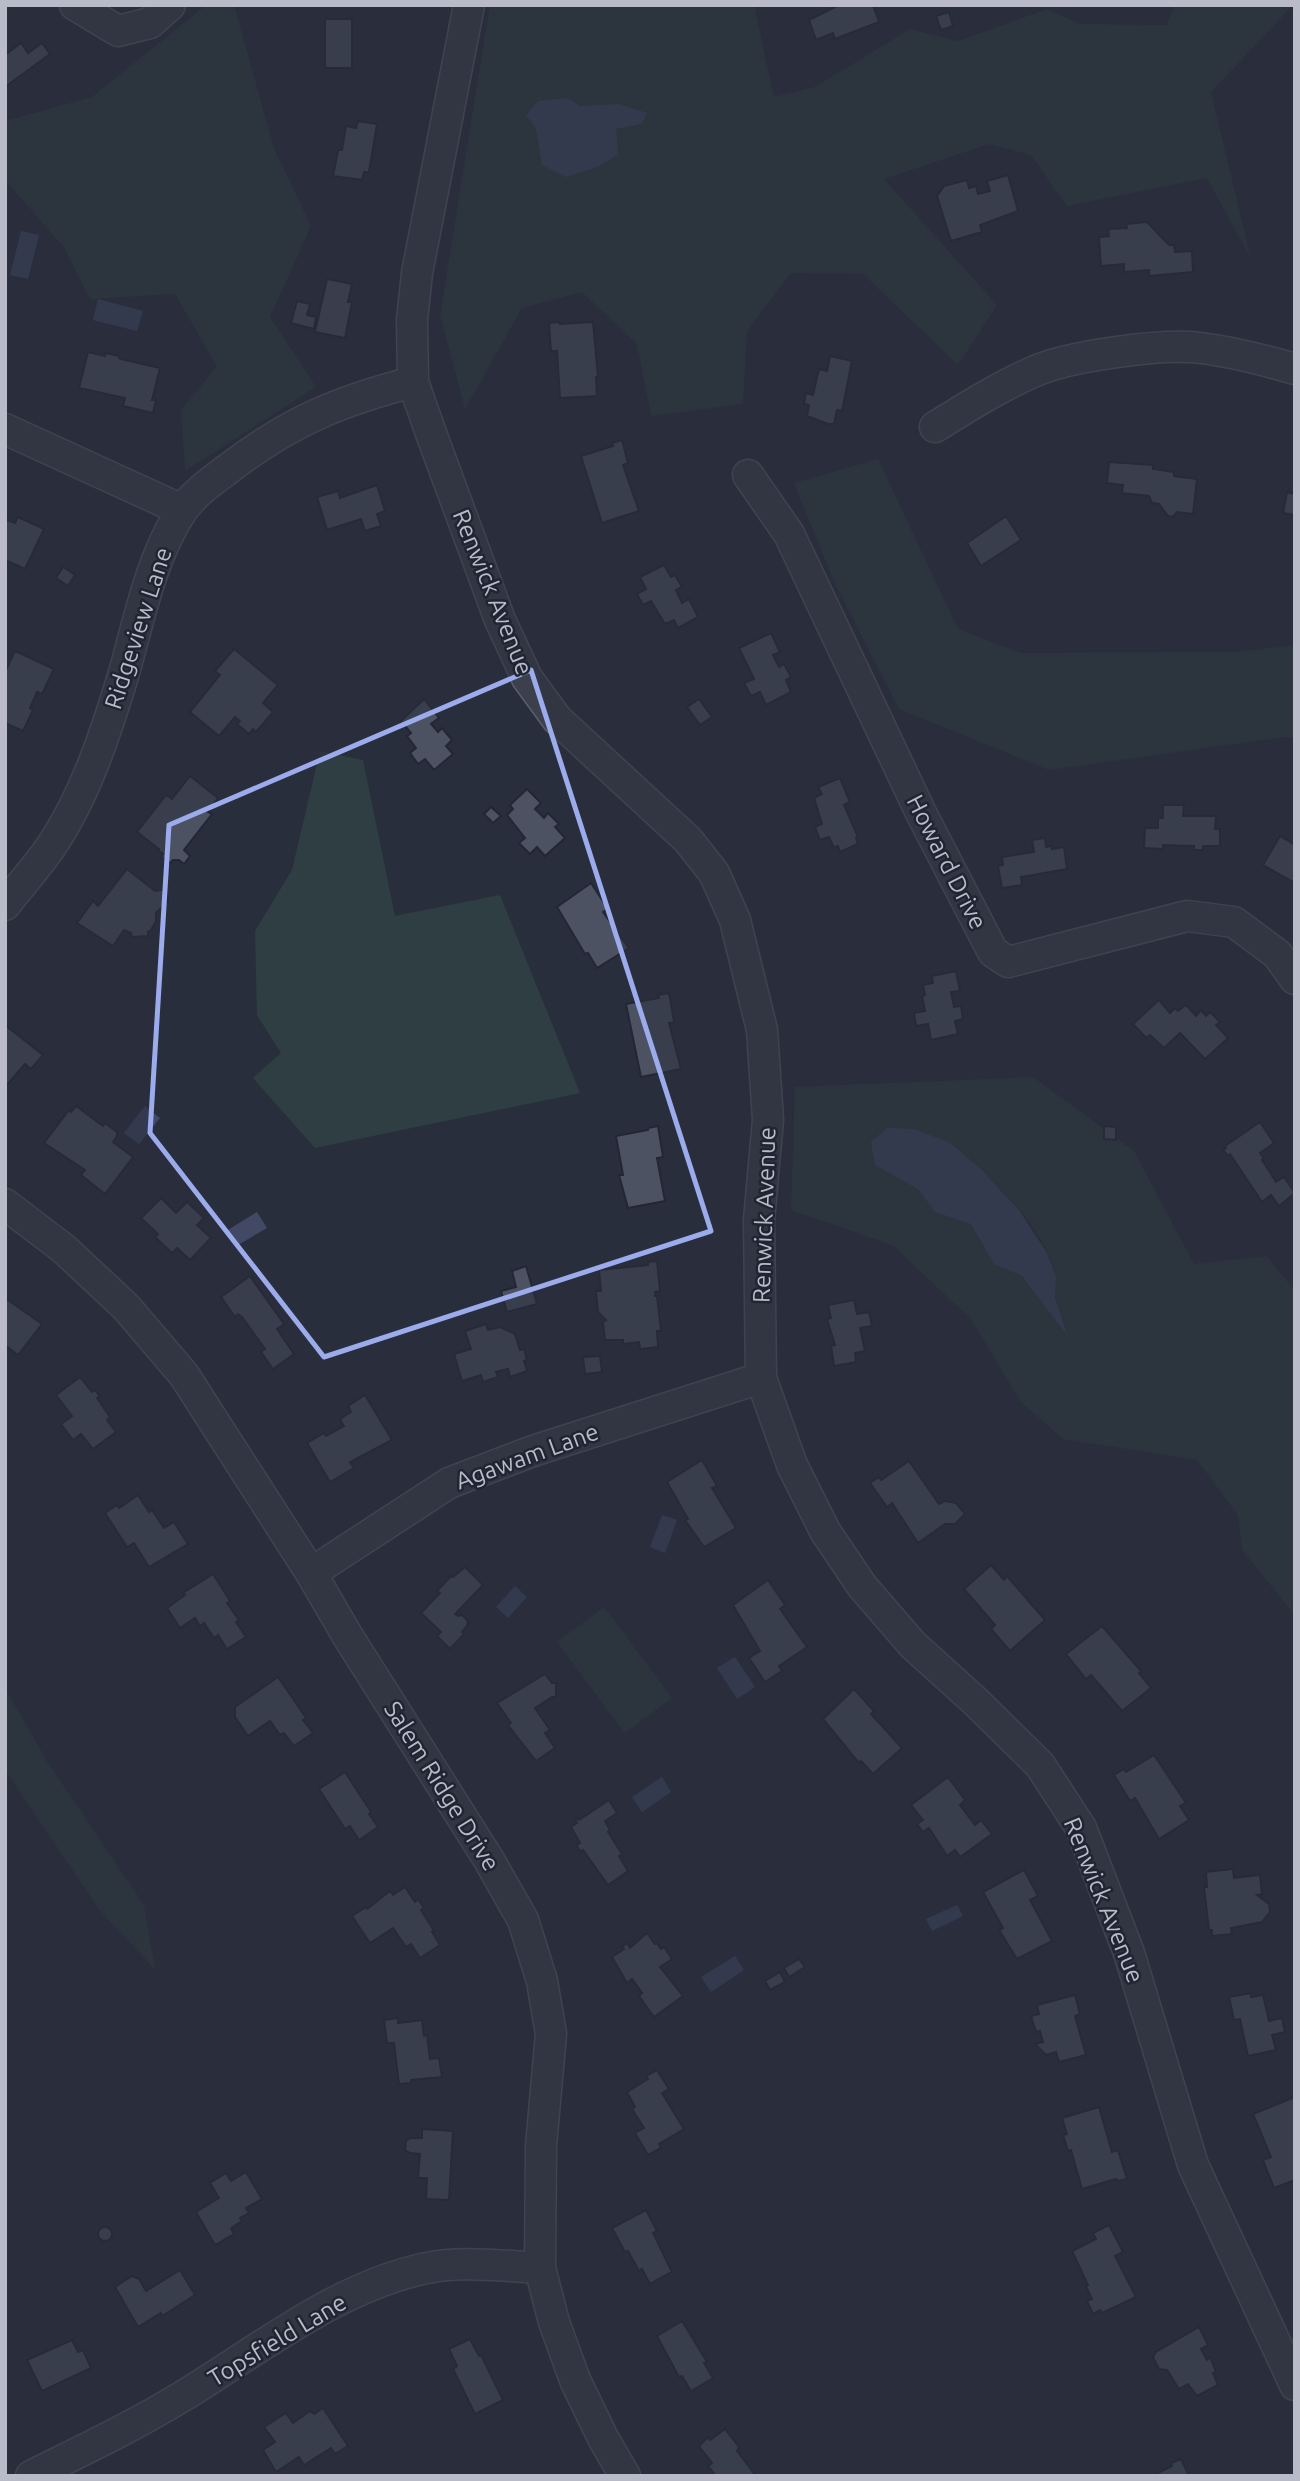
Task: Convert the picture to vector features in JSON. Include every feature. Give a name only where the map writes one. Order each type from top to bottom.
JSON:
[{"type":"street","points":[[75,5],[118,31],[150,23],[170,5]]},
{"type":"street","name":"Renwick Avenue","points":[[469,5],[417,274],[412,320],[413,382],[500,620],[527,678],[557,719],[688,840],[714,873],[735,920],[762,1030],[768,1120],[759,1220],[761,1378],[792,1465],[825,1531],[862,1586],[913,1645],[1040,1765],[1081,1828],[1129,1953],[1193,2165],[1295,2385]]},
{"type":"street","points":[[936,427],[993,391],[1036,370],[1090,357],[1143,349],[1198,347],[1250,356],[1295,369]]},
{"type":"street","name":"Ridgeview Lane","points":[[5,905],[54,842],[83,786],[122,678],[159,555],[182,510],[209,483],[246,454],[297,422],[362,395],[413,382]]},
{"type":"street","points":[[5,429],[182,510]]},
{"type":"street","name":"Howard Drive","points":[[748,475],[789,534],[921,813],[993,952],[1008,962],[1187,916],[1234,922],[1277,954],[1295,979]]},
{"type":"street","name":"Salem Ridge Drive","points":[[5,1204],[64,1249],[126,1307],[176,1366],[311,1573],[489,1860],[523,1920],[542,1981],[551,2034],[541,2146],[540,2268],[554,2322],[575,2380],[625,2476]]},
{"type":"street","name":"Agawam Lane","points":[[311,1573],[449,1483],[533,1451],[761,1378]]},
{"type":"street","name":"Topsfield Lane","points":[[31,2476],[134,2425],[310,2317],[380,2280],[426,2268],[477,2265],[540,2268]]},
{"type":"highlighted area","points":[[531,670],[711,1231],[324,1357],[150,1133],[169,825]]},
{"type":"shaded area","points":[[206,5],[234,5],[274,148],[311,226],[270,317],[316,387],[185,471],[181,410],[217,366],[175,294],[90,299],[64,247],[10,186],[5,184],[5,121],[92,97]]},
{"type":"shaded area","points":[[490,5],[754,5],[774,97],[815,87],[910,29],[958,41],[1047,9],[1080,24],[1167,25],[1174,5],[1293,5],[1211,92],[1251,259],[1207,178],[1067,206],[1031,155],[989,144],[884,179],[997,305],[958,365],[863,274],[791,273],[747,331],[743,404],[651,416],[637,344],[582,292],[522,308],[465,409],[440,315]],"holes":[[[568,98],[580,106],[618,104],[642,124],[615,129],[542,165],[536,129],[526,115],[538,101]]]},
{"type":"shaded area","points":[[878,459],[958,629],[1021,653],[1235,652],[1295,645],[1295,738],[1284,737],[1049,770],[899,709],[835,584],[794,483]]},
{"type":"shaded area","points":[[320,751],[363,760],[395,916],[500,895],[580,1093],[315,1148],[253,1078],[281,1053],[257,1015],[255,931],[292,870]]},
{"type":"shaded area","points":[[1033,1077],[1134,1151],[1194,1264],[1267,1256],[1295,1291],[1295,1615],[1242,1550],[1238,1515],[1197,1460],[1063,1439],[1020,1401],[971,1319],[892,1245],[791,1210],[795,1087]],"holes":[[[950,1143],[997,1185],[1039,1237],[1055,1274],[1055,1296],[1066,1332],[1022,1276],[994,1264],[971,1224],[935,1212],[918,1189]]]},
{"type":"shaded area","points":[[604,1607],[672,1698],[625,1733],[557,1642]]},
{"type":"shaded area","points":[[5,1688],[48,1763],[144,1905],[155,1969],[101,1912],[5,1770]]},
{"type":"water","points":[[568,98],[580,106],[618,104],[647,113],[642,124],[616,129],[618,155],[597,167],[566,177],[542,165],[536,129],[526,115],[538,101]]},
{"type":"water","points":[[21,231],[39,235],[28,279],[10,275]]},
{"type":"water","points":[[98,299],[143,311],[137,331],[93,320]]},
{"type":"water","points":[[145,1106],[160,1118],[139,1144],[124,1133]]},
{"type":"water","points":[[887,1128],[914,1129],[950,1143],[981,1169],[1019,1210],[1047,1253],[1056,1276],[1055,1298],[1067,1335],[1022,1276],[994,1264],[971,1224],[935,1212],[918,1189],[875,1165],[871,1142]]},
{"type":"water","points":[[257,1212],[267,1228],[238,1245],[228,1230]]},
{"type":"water","points":[[662,1515],[677,1520],[665,1553],[650,1547]]},
{"type":"water","points":[[515,1586],[527,1597],[508,1618],[496,1607]]},
{"type":"water","points":[[735,1657],[755,1687],[737,1699],[717,1668]]},
{"type":"water","points":[[662,1777],[671,1792],[642,1812],[632,1797]]},
{"type":"water","points":[[957,1905],[963,1916],[932,1931],[926,1919]]},
{"type":"water","points":[[735,1956],[744,1970],[711,1992],[701,1977]]},
{"type":"building","points":[[839,5],[873,5],[879,22],[835,39],[833,33],[816,40],[809,20]]},
{"type":"building","points":[[949,12],[953,26],[941,30],[936,16]]},
{"type":"building","points":[[325,19],[352,19],[352,68],[325,68]]},
{"type":"building","points":[[21,43],[28,53],[42,43],[50,54],[5,87],[5,55]]},
{"type":"building","points":[[358,121],[377,124],[369,172],[364,172],[362,180],[333,176],[338,150],[342,150],[346,126],[356,128]]},
{"type":"building","points":[[1008,175],[1018,211],[980,225],[982,232],[951,241],[937,196],[944,186],[967,180],[969,188],[976,186],[978,194],[990,191],[987,181]]},
{"type":"building","points":[[1147,222],[1169,245],[1174,245],[1175,252],[1192,251],[1193,272],[1149,276],[1149,270],[1124,272],[1124,264],[1101,266],[1099,237],[1109,236],[1108,229],[1127,228],[1126,224]]},
{"type":"building","points":[[327,279],[352,284],[348,302],[352,302],[345,338],[315,332]]},
{"type":"building","points":[[297,301],[310,304],[307,315],[316,317],[314,329],[291,323]]},
{"type":"building","points":[[593,322],[597,396],[560,398],[557,351],[551,351],[549,323]]},
{"type":"building","points":[[88,352],[119,356],[120,359],[160,368],[152,400],[156,400],[153,413],[123,406],[125,398],[79,388]]},
{"type":"building","points":[[830,356],[852,361],[842,411],[837,410],[834,424],[807,416],[809,405],[804,404],[806,393],[813,395],[819,369],[827,371]]},
{"type":"building","points":[[622,440],[628,463],[623,465],[639,511],[602,523],[581,456],[613,446],[612,443]]},
{"type":"building","points":[[1109,462],[1153,465],[1153,469],[1174,472],[1174,476],[1197,479],[1193,514],[1177,512],[1173,517],[1168,516],[1159,504],[1152,503],[1149,496],[1122,493],[1123,485],[1107,483]]},
{"type":"building","points":[[377,485],[385,511],[377,514],[381,526],[365,531],[361,519],[327,530],[317,497],[338,491],[340,498]]},
{"type":"building","points":[[1287,492],[1295,494],[1295,515],[1283,513]]},
{"type":"building","points":[[1006,516],[1021,540],[981,566],[967,543]]},
{"type":"building","points":[[18,517],[44,529],[25,569],[5,560],[5,519],[15,523]]},
{"type":"building","points":[[664,565],[671,577],[675,575],[682,587],[676,590],[682,603],[689,599],[698,617],[678,628],[674,620],[665,624],[651,601],[643,605],[637,594],[646,589],[640,577]]},
{"type":"building","points":[[63,567],[75,575],[68,586],[56,578]]},
{"type":"building","points":[[771,633],[780,652],[773,655],[779,667],[784,664],[791,677],[786,680],[791,692],[766,705],[760,692],[751,696],[744,683],[754,679],[739,648]]},
{"type":"building","points":[[234,649],[278,685],[263,703],[273,712],[256,732],[253,729],[249,734],[237,724],[240,721],[235,717],[219,736],[190,712],[220,675],[215,671]]},
{"type":"building","points":[[15,651],[54,669],[42,694],[37,692],[30,708],[33,710],[23,731],[5,723],[5,672]]},
{"type":"building","points":[[424,699],[439,718],[431,724],[438,732],[442,728],[452,740],[446,746],[453,754],[434,770],[425,759],[418,764],[410,753],[416,748],[407,736],[411,733],[401,721]]},
{"type":"building","points":[[699,699],[712,717],[700,725],[687,707]]},
{"type":"building","points":[[190,776],[218,798],[208,812],[212,814],[184,850],[190,856],[184,864],[179,860],[170,863],[161,857],[163,854],[159,849],[137,832],[166,795],[172,799]]},
{"type":"building","points":[[840,778],[850,802],[844,805],[858,837],[858,844],[840,852],[838,846],[834,848],[829,837],[820,840],[815,827],[822,824],[814,798],[822,794],[818,787]]},
{"type":"building","points":[[527,789],[541,803],[535,809],[544,818],[548,813],[559,824],[555,827],[565,838],[545,856],[537,847],[530,854],[519,843],[525,838],[507,815],[513,809],[510,805]]},
{"type":"building","points":[[1163,805],[1184,805],[1183,816],[1216,816],[1215,829],[1220,829],[1220,846],[1203,846],[1203,850],[1194,850],[1194,846],[1163,845],[1163,849],[1144,848],[1145,828],[1158,828],[1158,818],[1163,818]]},
{"type":"building","points":[[491,807],[501,816],[493,823],[484,814]]},
{"type":"building","points":[[1280,836],[1295,845],[1293,882],[1263,865]]},
{"type":"building","points":[[1045,838],[1046,847],[1064,847],[1067,869],[1021,877],[1022,885],[1002,888],[998,866],[1003,865],[1002,857],[1034,852],[1032,840]]},
{"type":"building","points":[[127,869],[155,891],[166,889],[168,901],[156,913],[156,921],[148,936],[132,937],[131,933],[124,930],[113,946],[77,923],[93,901],[98,906]]},
{"type":"building","points":[[591,883],[608,909],[603,912],[629,948],[597,968],[588,953],[585,954],[557,907]]},
{"type":"building","points":[[956,971],[960,991],[951,992],[954,1007],[961,1006],[963,1019],[955,1021],[958,1034],[931,1040],[928,1024],[916,1026],[914,1013],[925,1011],[923,985],[933,983],[932,976]]},
{"type":"building","points":[[669,993],[674,1022],[669,1023],[681,1069],[641,1077],[626,1004],[659,998],[658,995]]},
{"type":"building","points":[[1159,1000],[1170,1013],[1175,1008],[1178,1011],[1186,1005],[1196,1016],[1201,1010],[1206,1016],[1210,1012],[1220,1022],[1216,1025],[1228,1038],[1205,1059],[1180,1033],[1164,1048],[1150,1035],[1146,1038],[1133,1024]]},
{"type":"building","points":[[5,1025],[43,1055],[31,1069],[25,1064],[5,1087]]},
{"type":"building","points":[[76,1106],[103,1126],[105,1123],[117,1132],[113,1142],[133,1157],[105,1194],[81,1175],[85,1170],[44,1143],[69,1110],[71,1112]]},
{"type":"building","points":[[1260,1122],[1274,1143],[1260,1153],[1264,1159],[1262,1160],[1276,1182],[1284,1177],[1295,1193],[1279,1206],[1271,1195],[1262,1202],[1230,1154],[1228,1156],[1223,1150]]},
{"type":"building","points":[[658,1126],[663,1157],[657,1158],[665,1201],[628,1208],[619,1175],[623,1175],[616,1136]]},
{"type":"building","points":[[1104,1126],[1116,1127],[1116,1140],[1104,1139]]},
{"type":"building","points":[[161,1198],[176,1213],[187,1202],[204,1218],[197,1225],[211,1238],[190,1260],[177,1248],[172,1253],[155,1237],[158,1234],[141,1218]]},
{"type":"building","points":[[657,1261],[660,1291],[655,1292],[655,1296],[661,1331],[657,1331],[658,1347],[640,1349],[639,1342],[623,1344],[623,1340],[605,1340],[603,1322],[606,1320],[598,1312],[596,1291],[601,1291],[599,1270],[648,1265],[648,1262]]},
{"type":"building","points":[[526,1266],[537,1304],[507,1312],[501,1291],[516,1287],[512,1271]]},
{"type":"building","points":[[250,1276],[284,1324],[277,1329],[294,1354],[273,1369],[261,1352],[265,1349],[242,1317],[238,1314],[235,1317],[221,1297]]},
{"type":"building","points":[[5,1298],[42,1324],[18,1355],[5,1345]]},
{"type":"building","points":[[854,1300],[857,1314],[869,1312],[872,1326],[860,1328],[865,1351],[855,1353],[856,1362],[834,1366],[831,1346],[835,1345],[827,1319],[831,1318],[828,1305]]},
{"type":"building","points":[[486,1324],[488,1330],[500,1327],[515,1334],[520,1350],[524,1349],[527,1371],[510,1377],[508,1369],[496,1372],[498,1377],[483,1382],[481,1375],[462,1381],[454,1354],[471,1349],[465,1331]]},
{"type":"building","points":[[600,1356],[602,1372],[585,1374],[583,1357]]},
{"type":"building","points":[[80,1377],[92,1392],[95,1390],[100,1396],[97,1398],[116,1432],[93,1449],[81,1434],[73,1440],[61,1424],[72,1416],[56,1395]]},
{"type":"building","points":[[365,1395],[392,1440],[350,1462],[354,1468],[330,1482],[307,1443],[344,1426],[340,1419],[351,1412],[348,1406]]},
{"type":"building","points":[[702,1460],[717,1486],[712,1488],[736,1528],[704,1547],[685,1520],[688,1519],[667,1482]]},
{"type":"building","points":[[909,1461],[939,1504],[945,1501],[956,1503],[965,1514],[955,1524],[945,1524],[918,1543],[892,1503],[887,1507],[870,1483],[879,1477],[881,1480]]},
{"type":"building","points":[[138,1495],[164,1528],[174,1522],[188,1544],[149,1567],[134,1543],[127,1547],[105,1513],[117,1505],[119,1508]]},
{"type":"building","points":[[991,1565],[1004,1580],[1007,1576],[1045,1620],[1010,1651],[991,1629],[995,1625],[964,1589]]},
{"type":"building","points":[[465,1567],[483,1585],[455,1614],[462,1615],[468,1621],[462,1632],[464,1634],[450,1649],[437,1636],[441,1632],[421,1613],[440,1593],[437,1591],[451,1576]]},
{"type":"building","points":[[213,1574],[230,1601],[227,1603],[239,1620],[236,1622],[246,1637],[227,1649],[218,1635],[214,1638],[204,1623],[200,1626],[195,1618],[180,1628],[167,1608],[185,1595],[183,1593]]},
{"type":"building","points":[[768,1580],[785,1605],[780,1609],[807,1647],[779,1666],[782,1671],[765,1682],[749,1658],[760,1651],[733,1605]]},
{"type":"building","points":[[1102,1626],[1141,1671],[1139,1673],[1151,1688],[1122,1711],[1091,1675],[1086,1679],[1066,1654]]},
{"type":"building","points":[[545,1674],[552,1683],[556,1683],[556,1697],[535,1708],[550,1730],[545,1733],[555,1748],[536,1761],[508,1725],[511,1723],[497,1703]]},
{"type":"building","points":[[278,1677],[313,1733],[294,1746],[284,1733],[280,1735],[270,1721],[248,1736],[235,1717],[235,1707]]},
{"type":"building","points":[[854,1689],[874,1711],[871,1714],[902,1748],[873,1774],[861,1761],[859,1763],[823,1719]]},
{"type":"building","points":[[1154,1755],[1186,1803],[1180,1806],[1189,1820],[1159,1839],[1135,1798],[1130,1801],[1114,1775],[1124,1769],[1126,1772]]},
{"type":"building","points":[[345,1772],[378,1827],[359,1840],[350,1826],[345,1829],[319,1789]]},
{"type":"building","points":[[948,1777],[965,1800],[960,1805],[975,1825],[981,1820],[992,1834],[960,1857],[955,1850],[947,1856],[929,1828],[923,1832],[917,1824],[923,1820],[911,1805]]},
{"type":"building","points":[[609,1800],[617,1813],[605,1821],[628,1871],[608,1885],[583,1850],[581,1852],[576,1845],[580,1843],[571,1827],[577,1823],[575,1820]]},
{"type":"building","points":[[1233,1869],[1234,1878],[1260,1875],[1262,1894],[1257,1895],[1269,1904],[1270,1912],[1262,1922],[1231,1928],[1232,1934],[1212,1936],[1204,1887],[1207,1887],[1206,1872]]},
{"type":"building","points":[[1024,1870],[1038,1896],[1030,1900],[1052,1941],[1017,1959],[999,1930],[1003,1928],[983,1892]]},
{"type":"building","points":[[405,1887],[415,1902],[418,1899],[424,1908],[421,1910],[440,1945],[420,1958],[411,1944],[406,1947],[393,1928],[370,1943],[352,1916],[366,1907],[367,1909],[390,1891],[393,1895]]},
{"type":"building","points":[[647,1933],[661,1949],[664,1947],[672,1959],[660,1967],[683,1996],[654,2017],[639,1996],[642,1993],[632,1979],[627,1983],[612,1957],[624,1949],[622,1947],[627,1943],[630,1948]]},
{"type":"building","points":[[799,1959],[805,1967],[789,1977],[784,1968]]},
{"type":"building","points":[[780,1972],[785,1982],[770,1990],[765,1981]]},
{"type":"building","points":[[1251,1993],[1251,1997],[1263,1995],[1269,2021],[1282,2018],[1285,2032],[1272,2035],[1276,2050],[1248,2056],[1240,2019],[1234,2020],[1229,1997]]},
{"type":"building","points":[[1075,1995],[1080,2014],[1075,2016],[1086,2055],[1059,2062],[1056,2052],[1046,2055],[1035,2044],[1043,2042],[1040,2031],[1036,2032],[1031,2016],[1039,2014],[1037,2005]]},
{"type":"building","points":[[398,2018],[398,2023],[422,2020],[430,2059],[439,2058],[442,2077],[399,2084],[394,2043],[387,2043],[384,2020]]},
{"type":"building","points":[[657,2070],[669,2089],[662,2093],[684,2129],[659,2144],[661,2148],[648,2155],[635,2133],[644,2128],[632,2109],[635,2107],[627,2092]]},
{"type":"building","points":[[1295,2097],[1295,2180],[1274,2188],[1263,2160],[1271,2157],[1253,2114]]},
{"type":"building","points":[[1099,2107],[1112,2152],[1118,2150],[1127,2179],[1116,2179],[1082,2189],[1071,2150],[1068,2151],[1063,2135],[1067,2134],[1062,2118]]},
{"type":"building","points":[[422,2129],[453,2131],[449,2200],[426,2199],[427,2178],[418,2178],[420,2154],[405,2150],[406,2141],[410,2138],[422,2138]]},
{"type":"building","points":[[246,2172],[262,2199],[246,2208],[249,2213],[231,2228],[234,2234],[215,2245],[196,2212],[219,2198],[210,2183],[226,2173],[231,2181]]},
{"type":"building","points":[[646,2210],[657,2231],[653,2233],[672,2272],[650,2284],[628,2251],[625,2252],[612,2228]]},
{"type":"building","points":[[1109,2225],[1123,2252],[1115,2256],[1136,2297],[1102,2313],[1100,2310],[1093,2314],[1087,2301],[1092,2299],[1086,2286],[1088,2285],[1072,2251],[1096,2239],[1093,2233]]},
{"type":"building","points":[[102,2227],[108,2227],[112,2234],[108,2241],[102,2241],[98,2237],[98,2231]]},
{"type":"building","points":[[180,2270],[195,2295],[162,2316],[161,2313],[138,2327],[115,2287],[132,2276],[139,2279],[146,2291]]},
{"type":"building","points":[[682,2321],[707,2362],[704,2363],[713,2378],[691,2391],[682,2376],[679,2377],[657,2336]]},
{"type":"building","points":[[1199,2327],[1208,2345],[1201,2349],[1207,2360],[1210,2357],[1218,2385],[1197,2396],[1188,2384],[1179,2389],[1167,2370],[1159,2369],[1153,2357],[1156,2352]]},
{"type":"building","points":[[470,2339],[503,2400],[475,2414],[453,2369],[457,2366],[449,2349]]},
{"type":"building","points":[[72,2340],[78,2352],[83,2350],[91,2368],[42,2391],[27,2360]]},
{"type":"building","points":[[323,2408],[348,2446],[335,2454],[331,2448],[304,2465],[299,2457],[276,2472],[263,2450],[275,2442],[264,2427],[286,2413],[293,2423],[310,2411],[314,2414]]},
{"type":"building","points":[[725,2429],[756,2476],[716,2476],[708,2466],[712,2463],[699,2446],[708,2437],[710,2440]]},
{"type":"building","points":[[1181,2459],[1189,2476],[1152,2476],[1172,2466],[1171,2463]]}]
